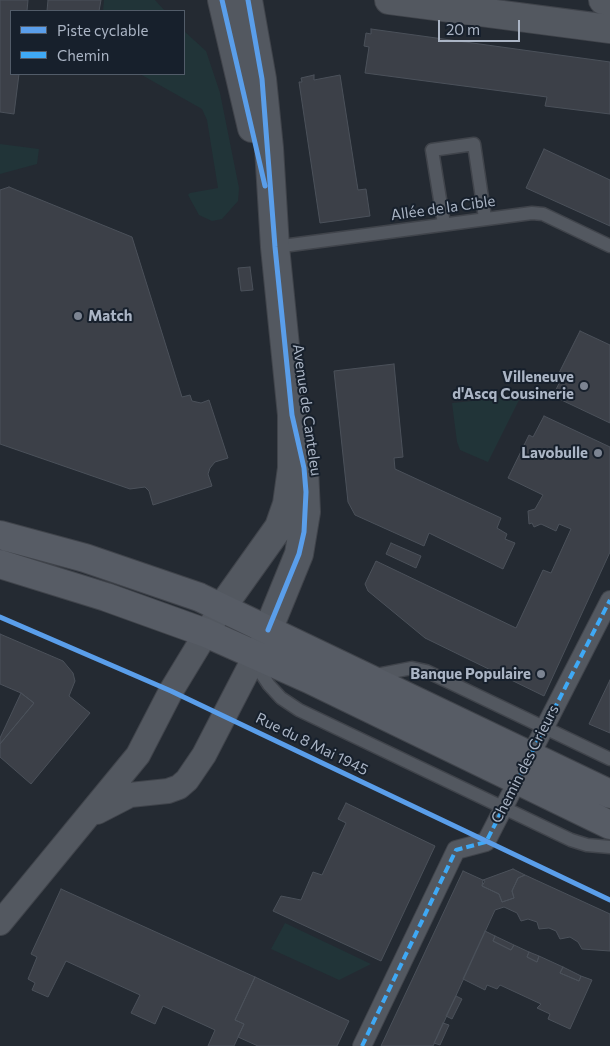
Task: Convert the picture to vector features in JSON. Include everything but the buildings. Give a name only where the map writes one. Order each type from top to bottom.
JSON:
[{"type":"main road","points":[[0,534],[132,572],[222,607],[366,678],[523,769],[610,825]]},
{"type":"main road","points":[[0,564],[106,597],[206,633],[523,769],[610,794]]},
{"type":"street","name":"Avenue de Canteleu","points":[[222,0],[253,129],[275,248]]},
{"type":"street","name":"Avenue de Canteleu","points":[[222,607],[270,541],[284,515],[292,468],[292,415],[275,248],[262,79],[248,0]]},
{"type":"street","points":[[389,0],[491,7],[610,29]]},
{"type":"street","points":[[602,0],[610,1]]},
{"type":"street","name":"Avenue de Canteleu","points":[[268,630],[299,554],[304,532],[306,512],[304,468],[292,415]]},
{"type":"street","name":"Chemin des Crieurs","points":[[362,1046],[456,850],[486,842],[610,600]]},
{"type":"street","points":[[0,923],[138,755],[171,691],[222,607]]},
{"type":"street","points":[[87,818],[130,795],[168,791],[179,787],[187,780],[204,755],[268,630]]},
{"type":"lane","points":[[444,224],[432,150],[474,144],[485,218]]},
{"type":"lane","name":"Allée de la Cible","points":[[275,248],[526,213],[544,214],[610,246]]},
{"type":"lane","points":[[256,656],[261,673],[269,685],[281,698],[299,710],[570,840],[587,845],[610,847]]},
{"type":"lane","points":[[366,678],[404,669],[426,671],[610,759]]},
{"type":"green space","points":[[104,0],[155,0],[164,10],[103,10]]},
{"type":"green space","points":[[185,32],[206,51],[220,93],[239,188],[238,201],[222,219],[212,221],[199,215],[188,195],[218,188],[207,120],[202,109],[142,75],[185,75]]},
{"type":"green space","points":[[0,144],[39,149],[37,164],[0,174]]},
{"type":"green space","points":[[521,396],[488,462],[460,450],[457,442],[452,403]]},
{"type":"green space","points":[[285,923],[371,964],[339,980],[271,949]]},
{"type":"marked path","points":[[362,1046],[456,850],[486,842],[610,600]]},
{"type":"cycle path","points":[[222,0],[265,186]]},
{"type":"cycle path","points":[[248,0],[262,79],[275,247],[292,415],[304,468],[306,492],[304,532],[299,554],[268,630]]},
{"type":"cycle path","name":"Rue du 8 Mai 1945","points":[[0,617],[171,691],[610,900]]},
{"type":"place","name":"Match","points":[[78,316]]},
{"type":"place","name":"Villeneuve d'Ascq Cousinerie","points":[[584,386]]},
{"type":"place","name":"Lavobulle","points":[[598,453]]},
{"type":"place","name":"Banque Populaire","points":[[541,674]]}]
